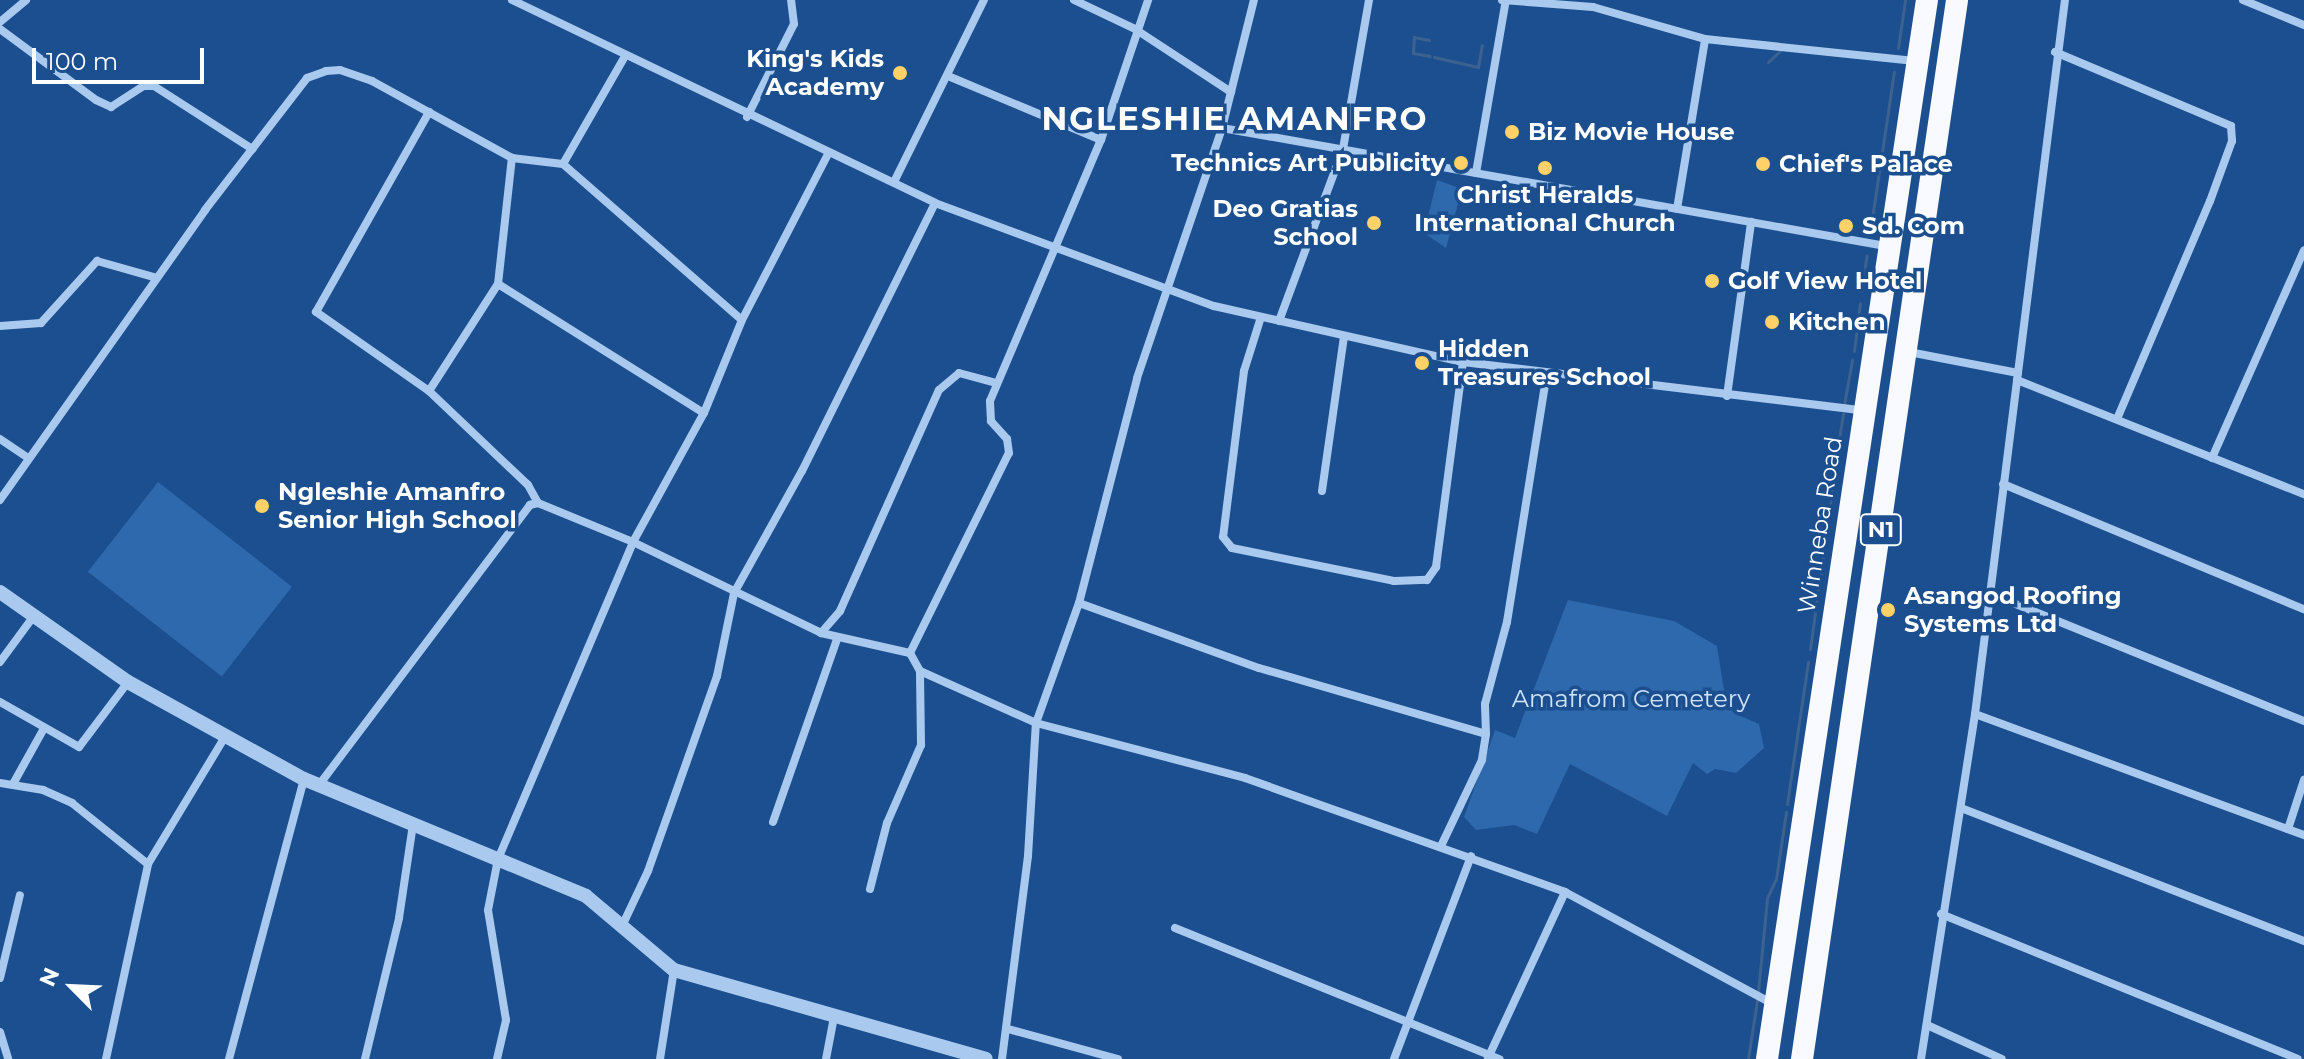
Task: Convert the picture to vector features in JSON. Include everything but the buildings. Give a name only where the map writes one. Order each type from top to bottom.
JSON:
[{"type":"highway","name":"Winneba Road","points":[[1767,1059],[1927,0]]},
{"type":"highway","name":"N1","points":[[1802,1059],[1957,0]]},
{"type":"highway","points":[[1829,634],[1865,639]]},
{"type":"street","points":[[0,22],[26,0]]},
{"type":"street","points":[[512,0],[624,58],[935,203],[1056,249],[1166,285],[1214,306],[1463,362],[1865,411]]},
{"type":"street","points":[[747,117],[794,24],[791,0]]},
{"type":"street","points":[[894,182],[984,0]]},
{"type":"street","points":[[1074,0],[1135,29],[1231,92]]},
{"type":"street","points":[[910,653],[1009,453],[1007,439],[988,413],[996,383],[1101,140],[1135,29],[1148,0]]},
{"type":"street","points":[[1002,1059],[1028,856],[1036,723],[1079,603],[1166,285],[1222,128],[1254,0]]},
{"type":"street","points":[[1279,321],[1343,149],[1369,0]]},
{"type":"street","points":[[1476,173],[1505,0],[1594,3],[1705,39],[1918,60]]},
{"type":"street","points":[[1921,1059],[1941,914],[1975,714],[2055,52],[2065,0]]},
{"type":"street","points":[[2243,0],[2304,25]]},
{"type":"street","points":[[0,29],[96,100],[111,107],[143,86],[154,86],[252,149]]},
{"type":"street","points":[[1677,209],[1705,39]]},
{"type":"street","points":[[2055,52],[2231,126],[2232,141],[2210,201],[2118,417]]},
{"type":"street","points":[[563,164],[624,58]]},
{"type":"street","points":[[0,500],[252,149],[307,78],[326,71],[340,70],[372,81],[512,158],[563,164],[742,320]]},
{"type":"street","points":[[948,76],[1101,140]]},
{"type":"street","points":[[429,112],[316,312],[429,391],[528,485],[538,503],[633,542],[734,593],[790,615],[821,633],[910,653]]},
{"type":"street","points":[[1222,128],[1890,247]]},
{"type":"street","points":[[497,1059],[506,1020],[488,910],[498,859],[633,542],[704,413],[742,320],[828,154]]},
{"type":"street","points":[[429,391],[498,284],[512,158]]},
{"type":"street","points":[[623,924],[648,871],[717,676],[734,593],[802,471],[935,203]]},
{"type":"street","points":[[1727,396],[1751,222]]},
{"type":"street","points":[[2212,458],[2304,250]]},
{"type":"street","points":[[0,326],[41,323],[97,261],[157,278]]},
{"type":"street","points":[[498,284],[704,413]]},
{"type":"street","points":[[1261,317],[1244,371],[1228,491],[1223,537],[1232,548],[1394,581],[1427,580],[1436,567],[1463,362]]},
{"type":"street","points":[[1322,491],[1344,337]]},
{"type":"street","points":[[1907,352],[2018,376],[2304,494]]},
{"type":"street","points":[[821,633],[840,611],[939,390],[959,373],[996,383]]},
{"type":"street","points":[[1442,844],[1482,760],[1486,734],[1485,704],[1507,622],[1547,373]]},
{"type":"street","points":[[0,439],[28,458]]},
{"type":"street","points":[[2003,484],[2304,609]]},
{"type":"street","points":[[319,785],[521,517],[538,503]]},
{"type":"street","points":[[0,592],[128,682],[304,779],[586,896],[674,970],[986,1059]]},
{"type":"street","points":[[1991,594],[2304,721]]},
{"type":"street","points":[[1079,603],[1259,668],[1486,734]]},
{"type":"street","points":[[0,662],[33,617]]},
{"type":"street","points":[[773,822],[837,639]]},
{"type":"street","points":[[870,889],[887,823],[921,745],[920,671],[910,653]]},
{"type":"street","points":[[920,671],[1036,723],[1245,778],[1442,844],[1565,892],[1773,1005]]},
{"type":"street","points":[[0,702],[43,730],[79,747],[128,682]]},
{"type":"street","points":[[1975,714],[2304,835]]},
{"type":"street","points":[[13,784],[43,730]]},
{"type":"street","points":[[106,1059],[148,864],[225,737]]},
{"type":"street","points":[[229,1059],[304,779]]},
{"type":"street","points":[[2288,829],[2304,780]]},
{"type":"street","points":[[0,783],[13,784],[72,803],[148,864]]},
{"type":"street","points":[[1961,808],[2304,941]]},
{"type":"street","points":[[365,1059],[399,918],[413,824]]},
{"type":"street","points":[[1394,1059],[1404,1020],[1471,856]]},
{"type":"street","points":[[1488,1057],[1565,892]]},
{"type":"street","points":[[0,978],[20,895]]},
{"type":"street","points":[[1941,914],[2298,1059]]},
{"type":"street","points":[[1175,928],[1488,1057],[1500,1059]]},
{"type":"street","points":[[660,1059],[674,970]]},
{"type":"street","points":[[826,1059],[834,1017]]},
{"type":"street","points":[[1927,1025],[2002,1059]]},
{"type":"street","points":[[1008,1029],[1118,1059]]},
{"type":"street","points":[[0,1032],[8,1059]]},
{"type":"green space","points":[[1437,180],[1462,189],[1446,248],[1424,233]]},
{"type":"green space","points":[[158,482],[292,587],[222,676],[88,572]]},
{"type":"green space","name":"Amafrom Cemetery","points":[[1568,600],[1674,621],[1717,646],[1726,703],[1738,715],[1759,724],[1764,748],[1736,773],[1715,769],[1707,774],[1693,763],[1667,816],[1570,764],[1537,834],[1514,825],[1476,830],[1464,817],[1495,730],[1515,738]]},
{"type":"waterway","points":[[1898,48],[1905,0]]},
{"type":"waterway","points":[[1429,40],[1414,37],[1413,53],[1430,56]]},
{"type":"waterway","points":[[1434,57],[1478,67],[1482,45]]},
{"type":"waterway","points":[[1768,62],[1783,48]]},
{"type":"waterway","points":[[1870,232],[1894,72]]},
{"type":"waterway","points":[[1861,291],[1867,255]]},
{"type":"waterway","points":[[1854,351],[1860,303]]},
{"type":"waterway","points":[[1844,405],[1852,360]]},
{"type":"waterway","points":[[1833,479],[1843,414]]},
{"type":"waterway","points":[[1826,537],[1832,487]]},
{"type":"waterway","points":[[1821,574],[1824,548]]},
{"type":"waterway","points":[[1810,649],[1819,583]]},
{"type":"waterway","points":[[1787,804],[1808,662]]},
{"type":"waterway","points":[[1758,992],[1767,898],[1776,879],[1786,812]]},
{"type":"waterway","points":[[1748,1059],[1757,1000]]},
{"type":"place","name":"King's Kids Academy","points":[[900,73]]},
{"type":"place","name":"Biz Movie House","points":[[1512,132]]},
{"type":"place","name":"Technics Art Publicity","points":[[1461,163]]},
{"type":"place","name":"Chief's Palace","points":[[1763,164]]},
{"type":"place","name":"Christ Heralds International Church","points":[[1545,168]]},
{"type":"place","name":"Deo Gratias School","points":[[1374,223]]},
{"type":"place","name":"Sd. Com","points":[[1846,226]]},
{"type":"place","name":"Golf View Hotel","points":[[1712,281]]},
{"type":"place","name":"Kitchen","points":[[1772,322]]},
{"type":"place","name":"Hidden Treasures School","points":[[1422,363]]},
{"type":"place","name":"Ngleshie Amanfro Senior High School","points":[[262,506]]},
{"type":"place","name":"Asangod Roofing Systems Ltd","points":[[1888,610]]},
{"type":"district","name":"NGLESHIE AMANFRO","points":[[1235,119]]}]
